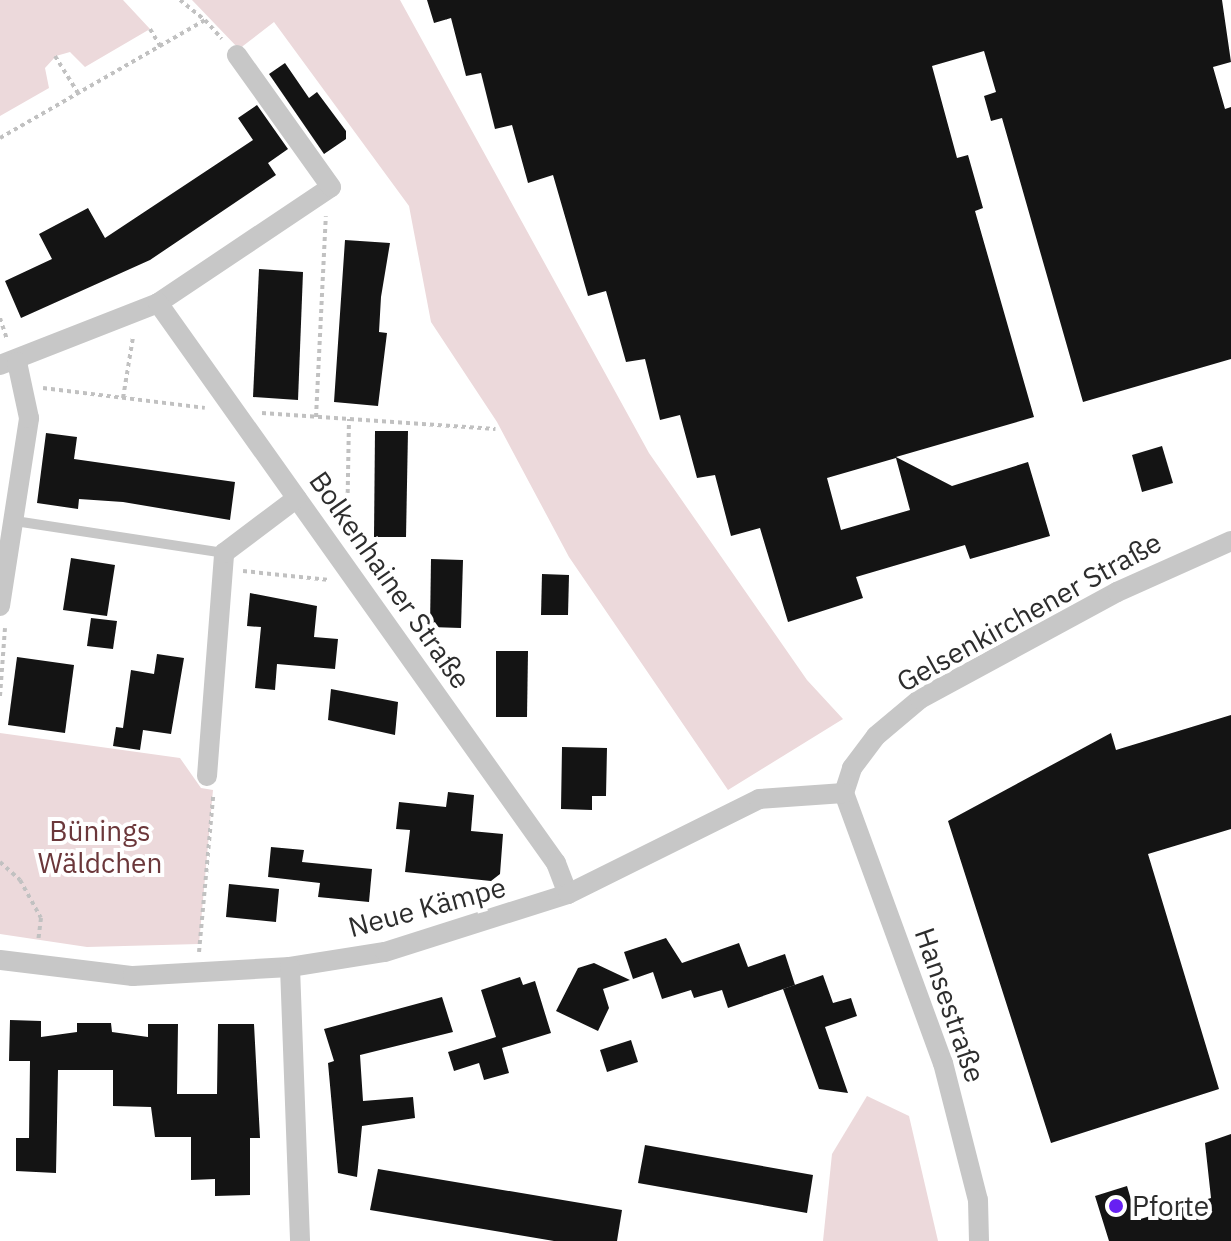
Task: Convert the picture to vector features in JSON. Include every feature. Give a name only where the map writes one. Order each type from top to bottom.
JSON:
[{"type":"street","points":[[0,606],[29,418],[8,364],[158,303],[331,187],[237,55]]},
{"type":"street","name":"Bolkenhainer Straße","points":[[158,303],[556,863],[568,894]]},
{"type":"street","points":[[207,776],[224,553],[297,498]]},
{"type":"street","name":"Gelsenkirchener Straße","points":[[844,793],[852,768],[876,736],[920,699],[1117,592],[1231,541]]},
{"type":"street","name":"Neue Kämpe","points":[[0,960],[133,976],[290,967],[385,952],[568,894],[759,799],[844,793]]},
{"type":"street","name":"Hansestraße","points":[[844,793],[943,1063],[978,1200],[979,1241]]},
{"type":"street","points":[[290,967],[300,1241],[312,1241]]},
{"type":"lane","points":[[15,521],[224,553]]},
{"type":"path","points":[[180,0],[205,20],[237,55]]},
{"type":"path","points":[[0,138],[205,20]]},
{"type":"path","points":[[150,29],[161,47]]},
{"type":"path","points":[[55,56],[78,93]]},
{"type":"path","points":[[316,417],[328,220],[317,196]]},
{"type":"path","points":[[123,398],[137,312]]},
{"type":"path","points":[[347,537],[349,419]]},
{"type":"path","points":[[224,553],[244,572],[356,582]]},
{"type":"path","points":[[0,619],[7,632],[0,696]]},
{"type":"path","points":[[199,954],[213,790],[207,776]]},
{"type":"path","points":[[0,862],[20,880],[41,918],[38,946]]},
{"type":"green space","points":[[0,0],[123,0],[150,29],[85,67],[70,52],[56,56],[45,68],[49,88],[0,116]]},
{"type":"green space","points":[[192,0],[400,0],[649,453],[807,680],[843,719],[728,790],[569,557],[497,422],[431,322],[409,206],[274,22],[239,49]]},
{"type":"green space","name":"Bünings Wäldchen","points":[[0,733],[180,758],[201,788],[213,790],[199,944],[87,947],[0,934]]},
{"type":"green space","points":[[867,1096],[909,1116],[938,1241],[823,1241],[832,1154]]},
{"type":"building","points":[[427,0],[1222,0],[1231,62],[1213,67],[1225,109],[1231,107],[1231,359],[1083,402],[1002,118],[991,121],[984,96],[996,92],[984,51],[932,66],[957,158],[968,155],[983,208],[975,211],[1034,417],[896,457],[952,486],[1028,462],[1050,536],[970,559],[965,545],[856,577],[863,598],[788,622],[760,528],[731,536],[715,475],[697,478],[680,415],[660,420],[645,359],[626,362],[606,291],[588,296],[553,175],[528,183],[512,125],[495,129],[481,73],[466,76],[451,18],[434,23]],"holes":[[[896,458],[910,510],[841,530],[827,478]]]},
{"type":"building","points":[[285,63],[309,98],[317,92],[346,131],[346,139],[324,154],[269,74]]},
{"type":"building","points":[[257,105],[288,149],[268,163],[276,175],[150,260],[21,318],[5,281],[52,259],[39,234],[88,208],[105,238],[253,140],[238,118]]},
{"type":"building","points":[[345,240],[390,243],[381,297],[379,332],[387,333],[378,406],[334,402]]},
{"type":"building","points":[[259,269],[303,272],[298,400],[253,397]]},
{"type":"building","points":[[375,431],[408,431],[406,537],[374,537]]},
{"type":"building","points":[[46,433],[77,437],[74,459],[235,482],[230,520],[123,502],[79,499],[78,509],[37,503]]},
{"type":"building","points":[[1162,446],[1173,483],[1142,492],[1132,455]]},
{"type":"building","points":[[71,558],[115,565],[107,616],[63,610]]},
{"type":"building","points":[[431,559],[463,560],[461,628],[430,627]]},
{"type":"building","points":[[542,574],[569,575],[568,615],[541,615]]},
{"type":"building","points":[[250,593],[317,606],[314,637],[338,639],[335,669],[277,664],[275,690],[255,688],[261,627],[247,626]]},
{"type":"building","points":[[91,618],[117,621],[113,649],[87,646]]},
{"type":"building","points":[[496,651],[528,651],[527,717],[496,717]]},
{"type":"building","points":[[157,654],[184,658],[171,734],[143,730],[140,750],[113,746],[116,727],[123,728],[131,670],[154,674]]},
{"type":"building","points":[[17,657],[74,665],[65,733],[8,725]]},
{"type":"building","points":[[331,689],[398,702],[395,735],[328,720]]},
{"type":"building","points":[[1231,715],[1231,829],[1148,854],[1219,1089],[1051,1143],[948,821],[1111,733],[1116,750]]},
{"type":"building","points":[[562,747],[607,748],[606,796],[592,796],[592,810],[561,809]]},
{"type":"building","points":[[448,792],[474,795],[471,831],[503,834],[500,874],[491,881],[405,872],[410,830],[396,829],[399,802],[446,807]]},
{"type":"building","points":[[271,847],[304,850],[302,862],[372,869],[369,902],[318,897],[320,883],[268,877]]},
{"type":"building","points":[[229,884],[279,889],[276,922],[226,917]]},
{"type":"building","points":[[666,938],[682,963],[739,943],[748,967],[785,954],[795,985],[728,1008],[722,990],[694,998],[691,990],[662,999],[653,972],[633,979],[624,952]]},
{"type":"building","points":[[594,963],[630,980],[603,989],[609,1008],[598,1031],[556,1011],[578,968]]},
{"type":"building","points":[[823,975],[833,1003],[851,998],[857,1016],[825,1027],[848,1093],[819,1089],[783,989]]},
{"type":"building","points":[[520,977],[523,985],[535,981],[551,1033],[502,1048],[509,1073],[484,1080],[479,1063],[454,1071],[448,1052],[496,1037],[481,990]]},
{"type":"building","points":[[442,997],[453,1032],[360,1055],[363,1101],[413,1097],[415,1118],[362,1126],[357,1177],[338,1173],[328,1063],[334,1061],[324,1029]]},
{"type":"building","points":[[10,1020],[41,1021],[41,1037],[77,1032],[77,1023],[111,1023],[112,1032],[148,1037],[148,1024],[178,1024],[177,1094],[217,1094],[218,1024],[254,1024],[260,1138],[250,1138],[250,1195],[215,1196],[215,1179],[191,1180],[191,1137],[155,1137],[151,1107],[113,1106],[113,1070],[58,1070],[56,1173],[16,1171],[16,1138],[29,1138],[30,1061],[9,1061]]},
{"type":"building","points":[[631,1040],[638,1062],[607,1072],[600,1050]]},
{"type":"building","points":[[1231,1134],[1231,1241],[1109,1241],[1095,1196],[1127,1186],[1137,1220],[1211,1198],[1205,1143]]},
{"type":"building","points":[[645,1145],[813,1175],[807,1213],[638,1183]]},
{"type":"building","points":[[378,1169],[622,1210],[617,1241],[554,1241],[370,1210]]},
{"type":"place","name":"Pforte","points":[[1116,1206]]}]
